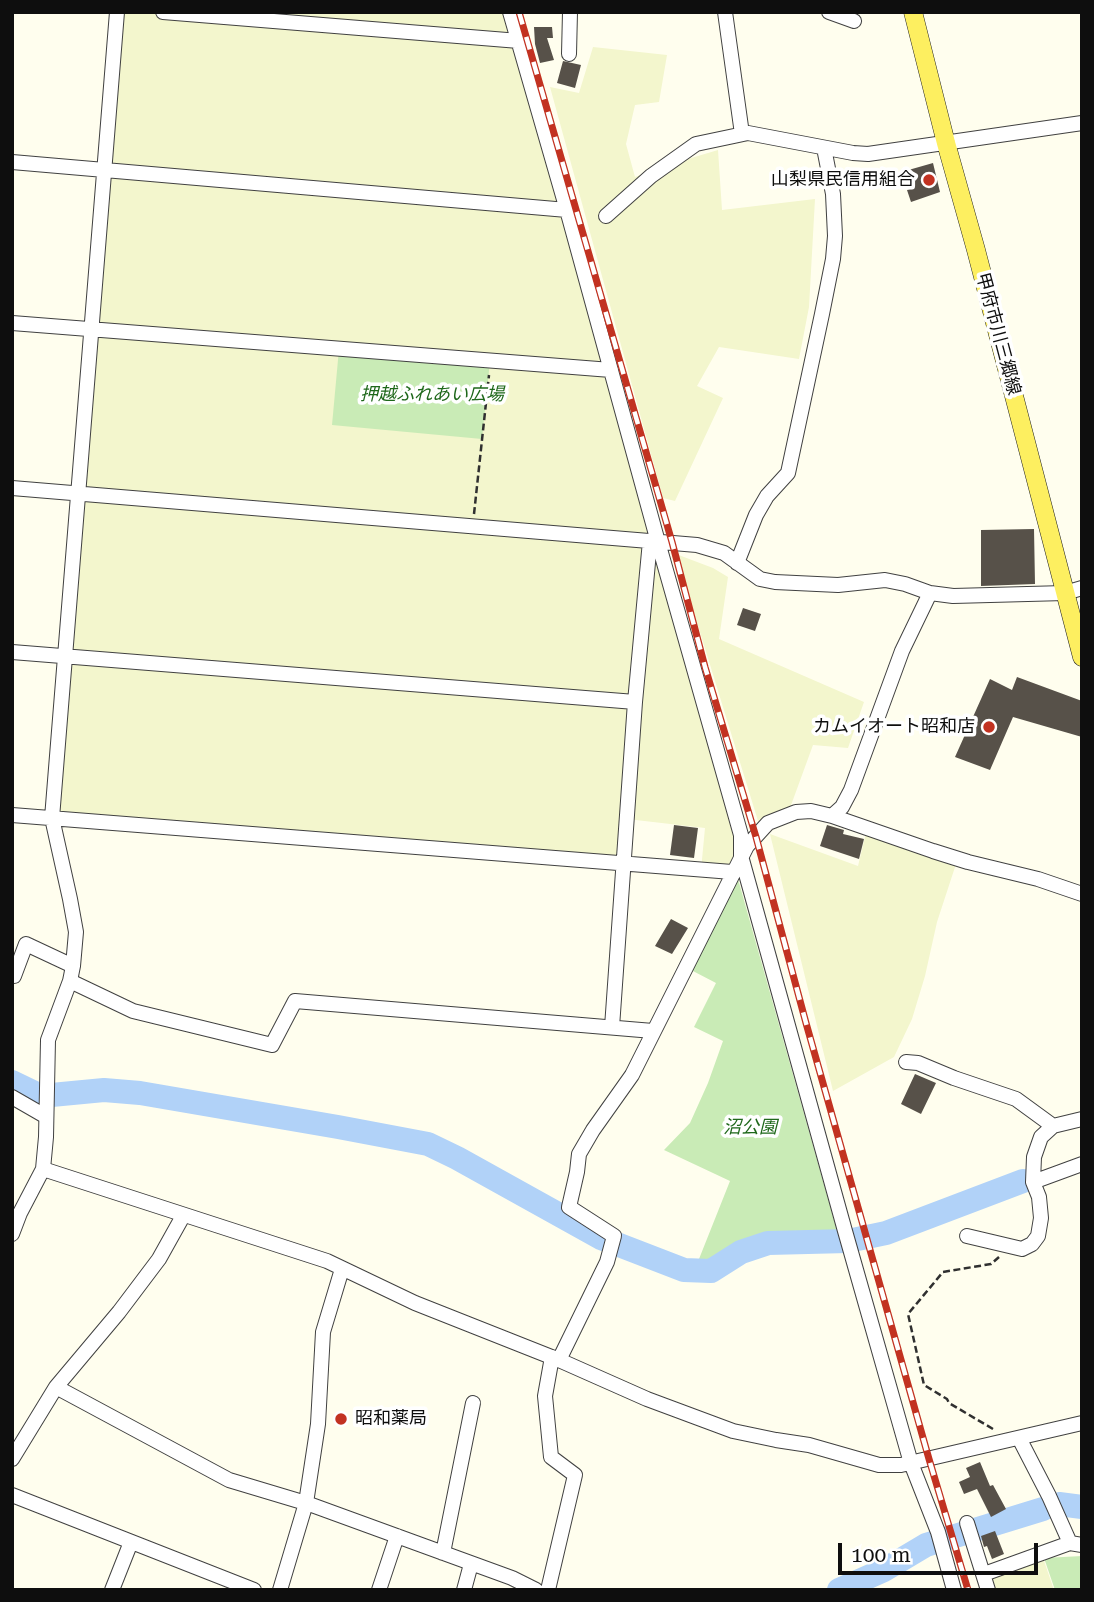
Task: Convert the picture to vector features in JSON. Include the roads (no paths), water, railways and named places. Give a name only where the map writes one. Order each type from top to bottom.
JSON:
[{"type":"main road","name":"甲府市川三郷線","points":[[913,12],[946,143],[1074,591],[1082,657]]},
{"type":"street","points":[[12,1234],[43,1169],[48,1040],[70,981],[76,932],[52,818],[117,12]]},
{"type":"street","points":[[163,12],[519,41]]},
{"type":"street","points":[[510,12],[568,210],[654,541],[741,835],[845,1231],[911,1463],[938,1532],[954,1590]]},
{"type":"street","points":[[569,54],[570,12]]},
{"type":"street","points":[[725,12],[742,134]]},
{"type":"street","points":[[829,12],[854,21]]},
{"type":"street","points":[[606,216],[650,176],[696,145],[742,134],[868,154],[1082,123]]},
{"type":"street","points":[[737,563],[756,515],[767,496],[788,473],[822,314],[835,236],[833,194],[824,148]]},
{"type":"street","points":[[12,162],[568,210]]},
{"type":"street","points":[[12,323],[611,370]]},
{"type":"street","points":[[12,488],[697,545],[723,554],[760,579],[775,582],[838,585],[885,580],[930,593],[953,596],[1074,591]]},
{"type":"street","points":[[612,1027],[635,702],[654,541]]},
{"type":"street","points":[[832,817],[842,807],[851,790],[902,651],[930,593]]},
{"type":"street","points":[[12,652],[635,702]]},
{"type":"street","points":[[548,1590],[575,1475],[551,1457],[545,1395],[555,1359],[607,1262],[614,1236],[569,1207],[579,1154],[632,1075],[744,851],[768,823],[796,812],[811,811],[933,851],[1038,879],[1082,894]]},
{"type":"street","points":[[12,815],[732,872]]},
{"type":"street","points":[[12,976],[26,944],[73,965]]},
{"type":"street","points":[[70,981],[133,1011],[272,1045],[295,1001],[653,1031]]},
{"type":"street","points":[[906,1062],[918,1063],[1016,1100],[1053,1126]]},
{"type":"street","points":[[12,1097],[46,1116]]},
{"type":"street","points":[[967,1236],[1022,1249],[1032,1244],[1038,1236],[1041,1218],[1039,1197],[1033,1182],[1034,1157],[1041,1137],[1053,1126],[1082,1119]]},
{"type":"street","points":[[1033,1182],[1082,1164]]},
{"type":"street","points":[[43,1169],[327,1261],[415,1303],[647,1399],[733,1431],[809,1445],[879,1465],[901,1465],[1082,1423]]},
{"type":"street","points":[[12,1459],[56,1387],[159,1259],[184,1216]]},
{"type":"street","points":[[280,1590],[306,1503],[318,1424],[323,1332],[342,1269]]},
{"type":"street","points":[[56,1387],[229,1480],[306,1503],[512,1578],[536,1590]]},
{"type":"street","points":[[443,1553],[473,1403]]},
{"type":"street","points":[[984,1574],[1076,1544],[1049,1496],[1012,1440]]},
{"type":"street","points":[[12,1495],[254,1590]]},
{"type":"street","points":[[970,1530],[988,1590]]},
{"type":"street","points":[[379,1590],[397,1536]]},
{"type":"street","points":[[112,1590],[131,1542]]},
{"type":"street","points":[[464,1590],[471,1564]]},
{"type":"waterway","points":[[12,1082],[41,1096],[104,1090],[140,1093],[428,1144],[601,1238],[684,1270],[711,1271],[741,1252],[768,1243],[848,1241],[886,1233],[1023,1181]]},
{"type":"waterway","points":[[1059,1504],[1082,1507]]},
{"type":"waterway","points":[[839,1590],[884,1570],[926,1545],[1043,1509]]},
{"type":"railway","points":[[519,12],[756,837],[806,1023],[968,1590]]},
{"type":"place","name":"山梨県民信用組合","points":[[929,180]]},
{"type":"place","name":"カムイオート昭和店","points":[[989,727]]},
{"type":"place","name":"昭和薬局","points":[[341,1419]]},
{"type":"park label","name":"押越ふれあい広場","points":[[432,395]]},
{"type":"park label","name":"沼公園","points":[[750,1128]]}]
